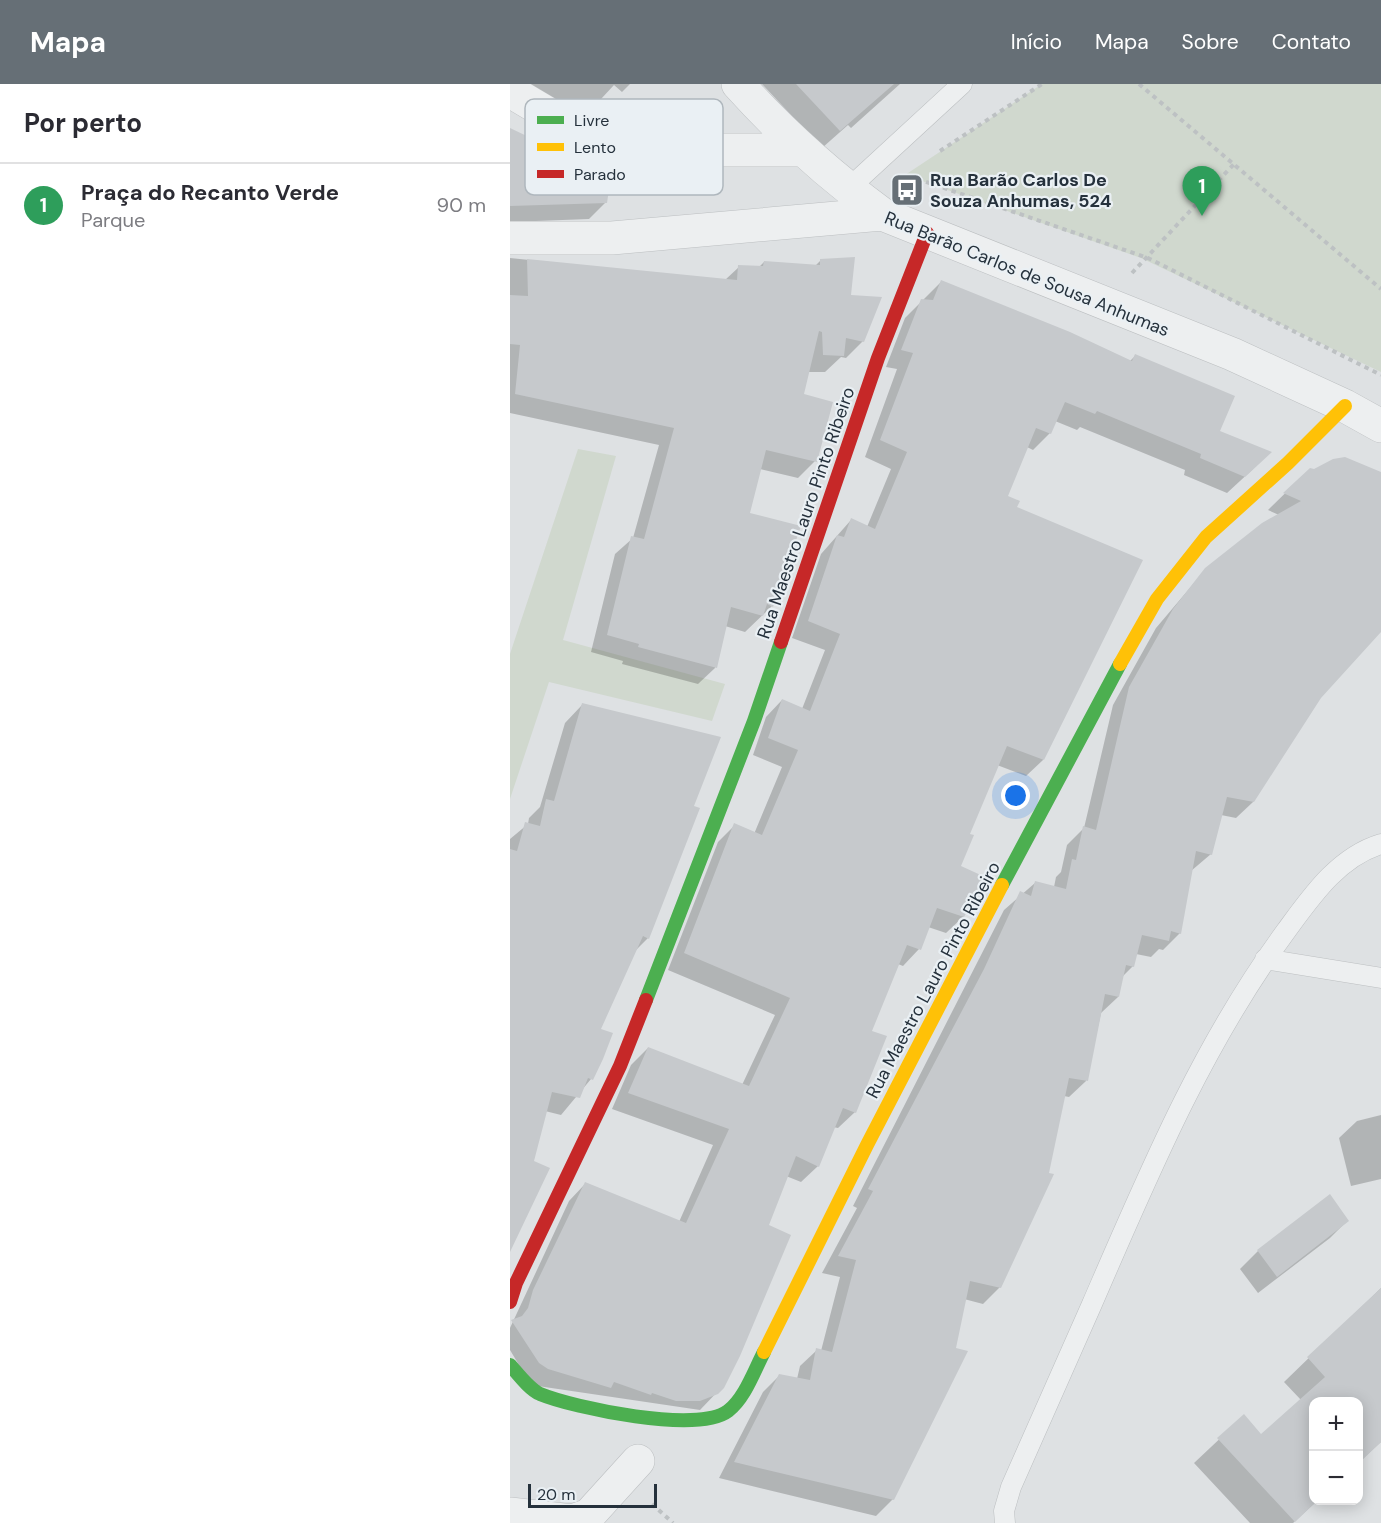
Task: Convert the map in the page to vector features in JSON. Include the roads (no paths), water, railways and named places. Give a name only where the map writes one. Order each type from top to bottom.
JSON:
[{"type":"street","points":[[738,84],[769,119],[803,150],[848,189],[882,214]]},
{"type":"street","points":[[510,91],[525,100]]},
{"type":"street","points":[[723,150],[803,150]]},
{"type":"street","name":"Rua Barão Carlos de Sousa Anhumas","points":[[510,238],[612,238],[882,214],[1232,354],[1345,406],[1381,426]]},
{"type":"street","name":"Rua Maestro Lauro Pinto Ribeiro","points":[[510,1302],[516,1283],[620,1066],[754,721],[878,358],[927,233]]},
{"type":"street","name":"Rua Maestro Lauro Pinto Ribeiro","points":[[510,1365],[537,1393],[598,1410],[649,1418],[711,1420],[728,1411],[739,1399],[792,1299],[867,1145],[1078,739],[1157,599],[1206,537],[1288,463],[1345,406]]},
{"type":"street","points":[[510,1514],[572,1521],[589,1515],[638,1461]]},
{"type":"lane","points":[[848,189],[962,84]]},
{"type":"lane","points":[[1005,1523],[1004,1511],[1011,1487],[1154,1162],[1208,1053],[1265,959],[1322,882],[1350,861],[1381,844]]},
{"type":"lane","points":[[1265,959],[1381,978]]},
{"type":"place","name":"Rua Barão Carlos De Souza Anhumas, 524","points":[[907,190]]},
{"type":"place","name":"Praça do Recanto Verde","points":[[1202,216]]}]
